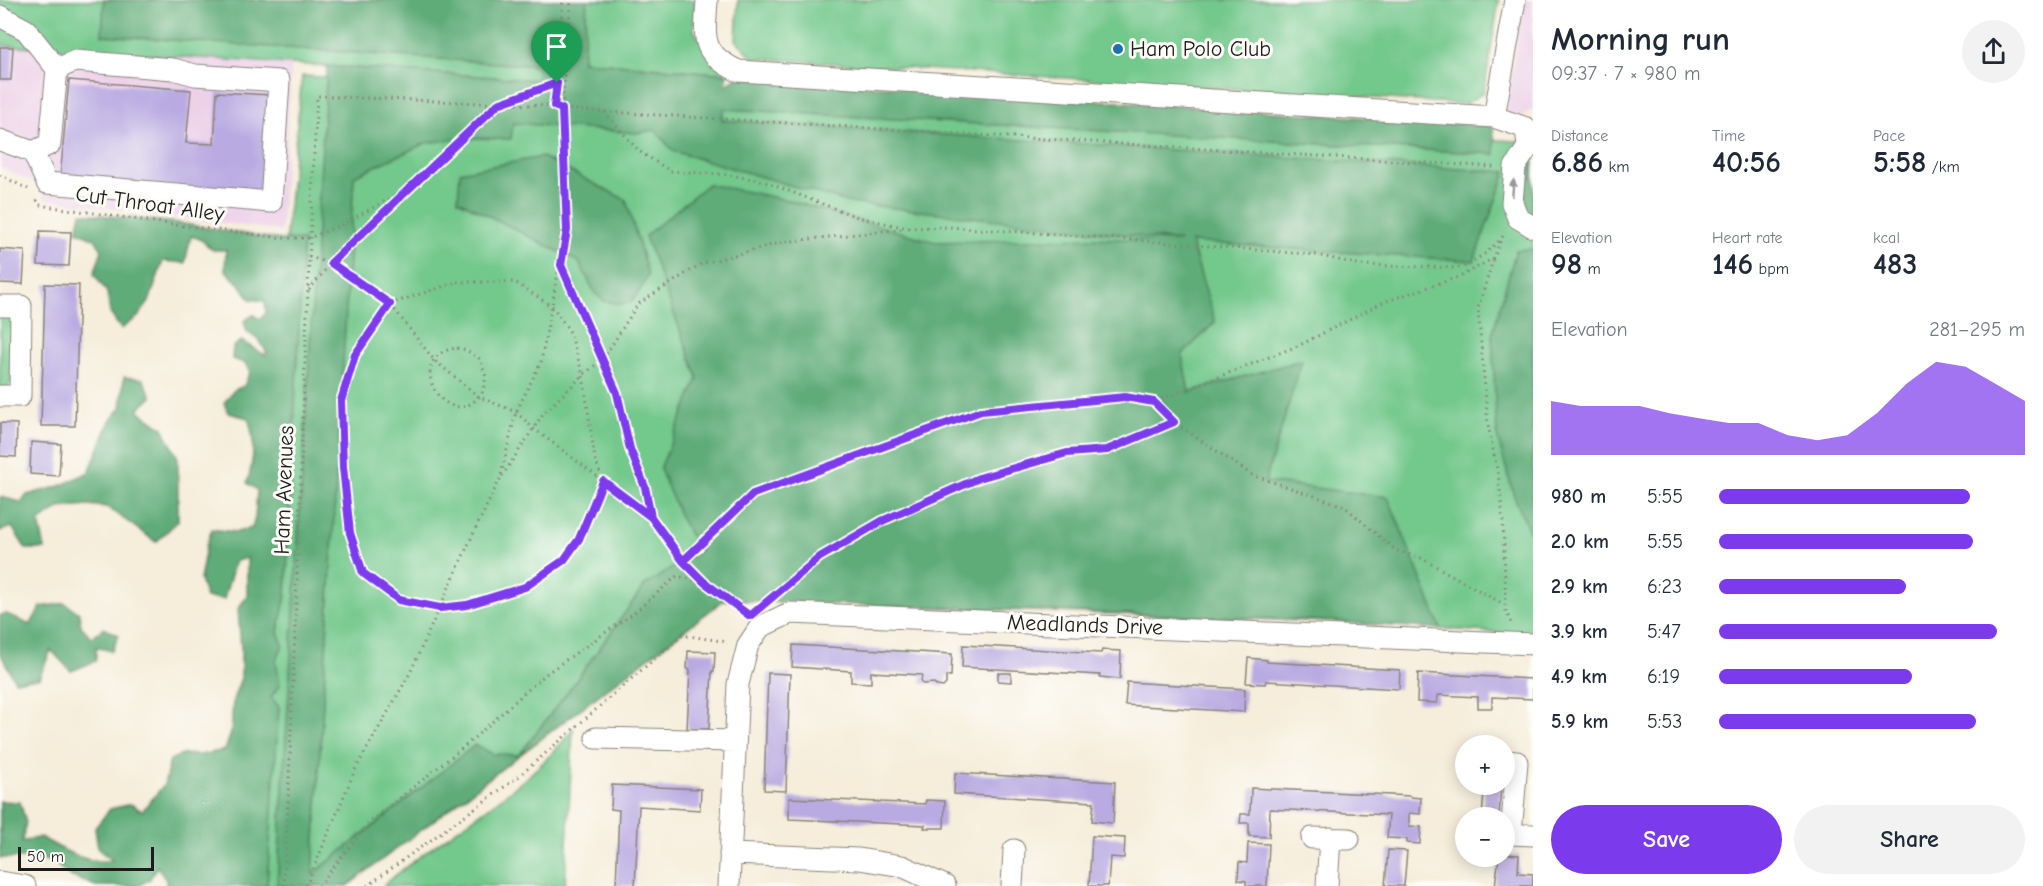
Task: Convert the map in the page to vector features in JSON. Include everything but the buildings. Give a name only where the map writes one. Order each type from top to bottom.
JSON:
[{"type":"street","points":[[707,0],[705,39],[712,54],[722,63],[738,71],[1494,117],[1530,137],[1515,167],[1512,203],[1526,222]]},
{"type":"street","points":[[1494,117],[1515,0]]},
{"type":"street","points":[[0,16],[26,30],[57,69],[50,144],[33,152],[0,140]]},
{"type":"street","points":[[33,152],[47,183],[271,202],[279,81],[195,75],[173,69],[75,61],[57,69]]},
{"type":"street","points":[[0,306],[21,306],[20,396],[0,396]]},
{"type":"street","name":"Meadlands Drive","points":[[760,627],[790,613],[1531,644]]},
{"type":"street","points":[[729,886],[738,684],[748,645],[760,627]]},
{"type":"street","points":[[596,738],[735,741]]},
{"type":"street","points":[[1515,762],[1517,762],[1515,786]]},
{"type":"street","points":[[1514,795],[1511,834],[1533,835]]},
{"type":"street","points":[[1327,886],[1330,838]]},
{"type":"street","points":[[1012,886],[1014,850]]},
{"type":"street","points":[[730,854],[859,859],[902,866],[945,886]]},
{"type":"street","points":[[0,882],[25,886]]},
{"type":"path","points":[[554,106],[563,0]]},
{"type":"path","points":[[500,479],[516,412],[541,362],[567,230],[562,109],[571,0]]},
{"type":"path","points":[[308,292],[331,263],[498,104],[557,83]]},
{"type":"path","name":"Ham Avenues","points":[[284,886],[309,238],[317,96],[498,104]]},
{"type":"path","points":[[498,104],[1515,167]]},
{"type":"path","points":[[604,112],[639,152],[670,171],[722,174],[760,180],[857,217],[907,228]]},
{"type":"path","name":"Cut Throat Alley","points":[[0,175],[36,193],[39,205],[176,225],[283,238],[309,238]]},
{"type":"path","points":[[309,238],[339,226],[408,189]]},
{"type":"path","points":[[306,886],[355,770],[411,673],[500,479],[532,428],[583,375],[603,359],[638,304],[701,264],[783,242],[907,228],[950,227],[1317,255],[1361,265],[1462,268],[1486,253],[1501,238],[1526,222]]},
{"type":"path","points":[[1501,238],[1478,308],[1488,424],[1500,480],[1506,611],[1516,632],[1531,644]]},
{"type":"path","points":[[309,257],[331,263],[390,304],[434,360],[479,397],[516,412],[532,428],[651,517],[683,561],[704,582],[750,616],[760,627]]},
{"type":"path","points":[[683,561],[753,494],[981,411],[1125,397],[1154,402],[1300,345],[1384,302],[1461,276],[1494,258]]},
{"type":"path","points":[[561,265],[617,393],[630,449],[645,487],[651,517]]},
{"type":"path","points":[[457,282],[515,282],[552,307],[570,332],[583,375],[595,459],[603,481],[579,539],[564,560],[525,587],[467,605],[440,608],[399,600],[363,573],[350,533],[343,467],[341,401],[355,355],[390,304],[457,282]]},
{"type":"path","points":[[457,348],[478,357],[484,366],[486,377],[486,387],[479,397],[466,406],[447,402],[434,390],[432,384],[430,367],[434,360],[444,351],[457,348]]},
{"type":"path","points":[[1154,402],[1174,422],[1252,475],[1344,506],[1395,550],[1421,558],[1505,604]]},
{"type":"path","points":[[768,602],[820,557],[882,521],[946,492],[979,478],[1067,453],[1107,450],[1174,422]]},
{"type":"path","points":[[319,886],[368,823],[465,746],[548,673],[634,613],[678,576],[704,582]]},
{"type":"path","points":[[367,886],[518,777],[682,635],[748,645]]},
{"type":"shaded area","points":[[1522,0],[1533,0],[1533,108],[1522,117],[1506,113]]},
{"type":"shaded area","points":[[0,40],[292,60],[281,231],[45,199],[37,184],[0,167]]},
{"type":"green space","points":[[0,0],[544,0],[537,80],[0,45]]},
{"type":"green space","points":[[104,0],[587,0],[583,61],[727,74],[726,86],[736,77],[1493,126],[1495,154],[724,109],[722,120],[1506,172],[1474,261],[1191,242],[1215,322],[1182,355],[1189,392],[1302,360],[1265,482],[1388,497],[1441,629],[1302,620],[724,600],[347,886],[277,886],[327,66],[537,80],[538,66],[102,35]],"holes":[[[513,123],[637,133],[655,130],[673,151],[851,203],[1180,241],[1094,238],[935,242],[788,200],[708,184],[645,236],[698,378],[660,469],[681,519],[700,551],[645,585],[519,755],[493,754],[475,745],[313,874],[354,176],[426,143],[465,138],[511,139]]]},
{"type":"green space","points":[[586,0],[695,0],[694,31],[727,74],[583,61]]},
{"type":"green space","name":"Ham Polo Club","points":[[738,0],[1499,0],[1484,92],[1466,104],[753,58],[736,40]]},
{"type":"green space","points":[[302,76],[716,95],[1533,142],[1533,635],[1356,623],[724,600],[347,886],[243,886],[285,244]]},
{"type":"green space","points":[[1533,146],[1533,234],[1527,233],[1522,178],[1532,178],[1528,147]]},
{"type":"green space","points":[[542,157],[626,200],[648,275],[630,303],[604,301],[595,293],[579,262],[458,200],[460,172]]},
{"type":"green space","points":[[81,213],[178,223],[282,240],[303,240],[286,595],[278,632],[283,645],[276,661],[280,685],[271,697],[279,707],[267,886],[165,886],[167,882],[157,866],[150,879],[138,886],[96,886],[70,876],[53,862],[34,858],[0,858],[0,801],[20,802],[26,822],[22,842],[40,837],[84,858],[112,860],[98,849],[95,828],[110,809],[131,804],[142,811],[164,785],[170,760],[183,754],[199,755],[225,750],[231,733],[233,700],[241,678],[238,609],[247,596],[247,558],[235,561],[224,599],[206,598],[200,580],[206,546],[212,529],[236,532],[252,528],[255,518],[257,490],[247,483],[253,450],[251,426],[248,418],[229,413],[224,403],[234,390],[244,386],[250,372],[245,363],[232,359],[233,347],[241,341],[265,355],[267,353],[259,340],[247,332],[244,321],[253,315],[260,319],[266,313],[265,301],[250,299],[225,270],[226,250],[213,250],[200,239],[191,236],[185,263],[163,261],[149,302],[138,317],[121,329],[110,313],[107,292],[94,274],[102,250],[95,239],[77,231]]},
{"type":"green space","points":[[1533,249],[1533,530],[1529,531],[1514,496],[1497,436],[1492,335],[1516,250]]},
{"type":"green space","points":[[0,312],[9,312],[13,320],[11,383],[4,390],[0,390]]},
{"type":"green space","points":[[124,377],[143,379],[152,397],[138,410],[163,428],[178,458],[178,521],[156,542],[107,507],[88,505],[59,508],[39,522],[45,549],[26,549],[12,527],[0,531],[0,497],[21,502],[27,495],[60,486],[89,472],[110,421],[121,408]]},
{"type":"green space","points":[[65,603],[79,613],[81,626],[91,637],[104,628],[119,635],[112,651],[96,647],[96,661],[71,671],[51,650],[39,678],[15,681],[0,653],[0,615],[7,614],[30,625],[41,607]]},
{"type":"green space","points":[[573,729],[565,886],[383,886],[531,774]]},
{"type":"place","name":"Ham Polo Club","points":[[1118,49]]},
{"type":"route","points":[[557,83],[498,104],[331,263],[390,304],[355,355],[341,401],[343,467],[350,533],[363,573],[399,600],[440,608],[467,605],[525,587],[564,560],[579,539],[603,481],[651,517],[683,561],[753,494],[981,411],[1125,397],[1154,402],[1174,422],[1107,450],[1067,453],[979,478],[882,521],[820,557],[750,616],[704,582],[683,561],[651,517],[645,487],[630,449],[617,393],[561,265],[567,230],[562,109],[554,106],[557,83]]}]
